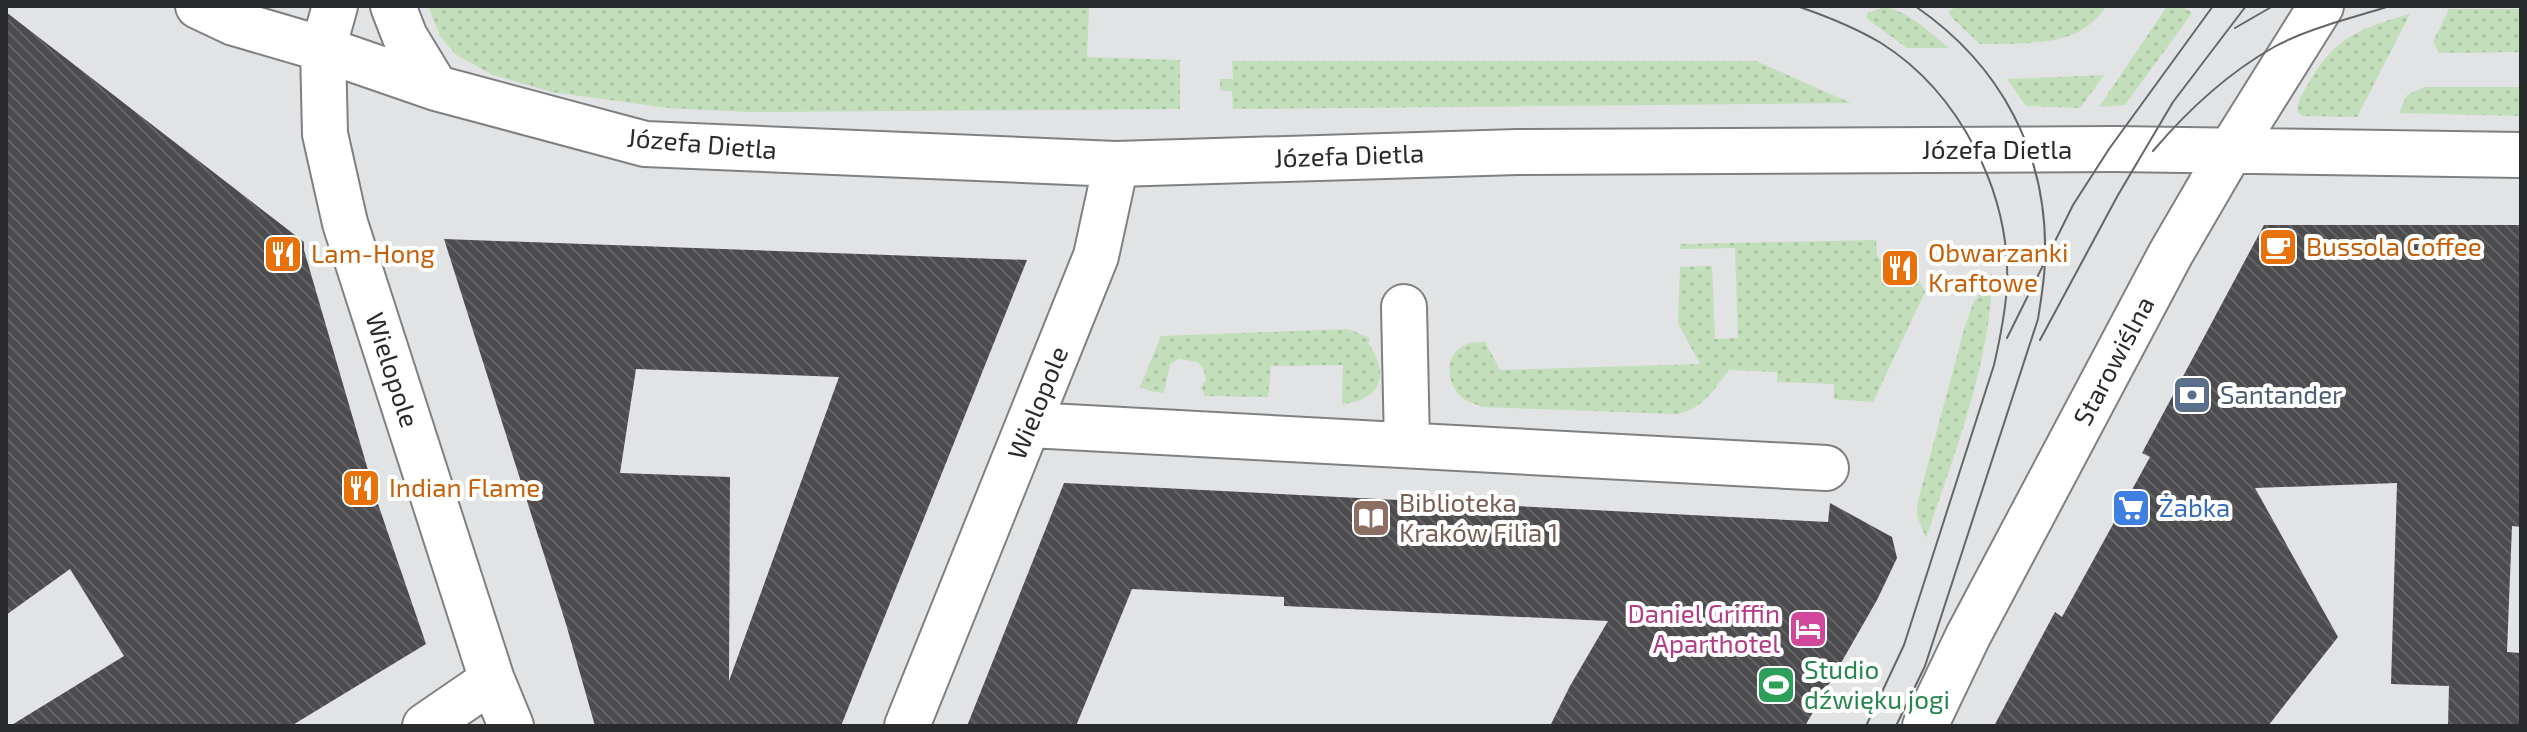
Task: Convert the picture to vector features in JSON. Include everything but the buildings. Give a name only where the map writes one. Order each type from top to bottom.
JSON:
[{"type":"street","name":"Józefa Dietla","points":[[198,6],[234,23],[323,49],[436,88],[645,144],[1116,164],[1533,151],[2231,150],[2521,155]]},
{"type":"street","name":"Wielopole","points":[[335,6],[323,49],[325,134],[345,223],[492,680],[511,726]]},
{"type":"street","points":[[393,6],[405,37],[436,88]]},
{"type":"street","name":"Starowiślna","points":[[1925,726],[1968,636],[2171,253],[2321,6]]},
{"type":"street","name":"Wielopole","points":[[907,726],[1096,256],[1116,164]]},
{"type":"street","points":[[1404,307],[1407,445]]},
{"type":"street","points":[[1030,425],[1826,468]]},
{"type":"street","points":[[425,726],[492,680]]},
{"type":"green space","points":[[428,6],[1089,6],[1087,57],[1180,60],[1180,109],[749,112],[668,108],[552,92],[493,75],[455,54],[440,36]]},
{"type":"green space","points":[[1883,7],[1910,18],[1949,48],[1907,48],[1866,18],[1868,13]]},
{"type":"green space","points":[[1954,8],[2105,8],[2093,22],[2065,37],[2032,43],[1980,44],[1951,17],[1949,12]]},
{"type":"green space","points":[[2166,8],[2185,8],[2192,13],[2125,105],[2099,107]]},
{"type":"green space","points":[[2449,9],[2521,9],[2521,52],[2439,53],[2433,42]]},
{"type":"green space","points":[[2410,14],[2357,117],[2302,116],[2298,112],[2304,90],[2328,55],[2339,45],[2363,30]]},
{"type":"green space","points":[[1232,61],[1756,61],[1851,103],[1233,109],[1232,91],[1220,90],[1220,79],[1233,79]]},
{"type":"green space","points":[[2104,75],[2080,108],[2026,106],[2007,79]]},
{"type":"green space","points":[[2425,87],[2521,87],[2521,116],[2399,113],[2407,95]]},
{"type":"green space","points":[[1876,240],[1877,255],[1900,285],[1916,275],[1925,292],[1873,402],[1834,399],[1834,384],[1777,382],[1777,372],[1729,370],[1701,403],[1677,414],[1482,407],[1464,399],[1451,381],[1451,359],[1455,353],[1466,345],[1478,342],[1485,342],[1500,370],[1700,364],[1678,323],[1680,267],[1712,266],[1715,339],[1738,338],[1735,248],[1680,249],[1680,244]]},
{"type":"green space","points":[[1992,272],[1986,339],[1970,406],[1926,538],[1917,516],[1918,501],[1965,326],[1973,304]]},
{"type":"green space","points":[[1348,329],[1370,338],[1368,343],[1379,365],[1380,375],[1374,391],[1356,402],[1342,404],[1343,365],[1271,366],[1268,397],[1205,396],[1201,387],[1206,380],[1204,370],[1198,362],[1179,359],[1170,364],[1164,393],[1140,387],[1161,336]]},
{"type":"tram line","points":[[1797,6],[1840,22],[1881,43],[1935,89],[1957,117],[1990,182],[2006,252],[2006,297],[1994,365],[1904,645],[1866,726]]},
{"type":"tram line","points":[[1896,726],[1925,666],[2038,319],[2045,266],[2044,219],[2038,183],[2028,148],[2013,115],[1995,84],[1972,56],[1945,29],[1915,6]]},
{"type":"tram line","points":[[2007,338],[2073,205],[2109,149],[2213,6]]},
{"type":"tram line","points":[[2040,340],[2118,195],[2173,102],[2246,6]]},
{"type":"tram line","points":[[2235,28],[2273,6]]},
{"type":"tram line","points":[[2153,151],[2209,94],[2257,57],[2302,34],[2390,6]]},
{"type":"place","name":"Bussola Coffee","points":[[2278,247]]},
{"type":"place","name":"Lam-Hong","points":[[283,254]]},
{"type":"place","name":"Obwarzanki Kraftowe","points":[[1900,268]]},
{"type":"place","name":"Santander","points":[[2192,395]]},
{"type":"place","name":"Indian Flame","points":[[361,488]]},
{"type":"place","name":"Żabka","points":[[2131,508]]},
{"type":"place","name":"Biblioteka Kraków Filia 1","points":[[1371,518]]},
{"type":"place","name":"Daniel Griffin Aparthotel","points":[[1808,629]]},
{"type":"place","name":"Studio dźwięku jogi","points":[[1776,685]]}]
